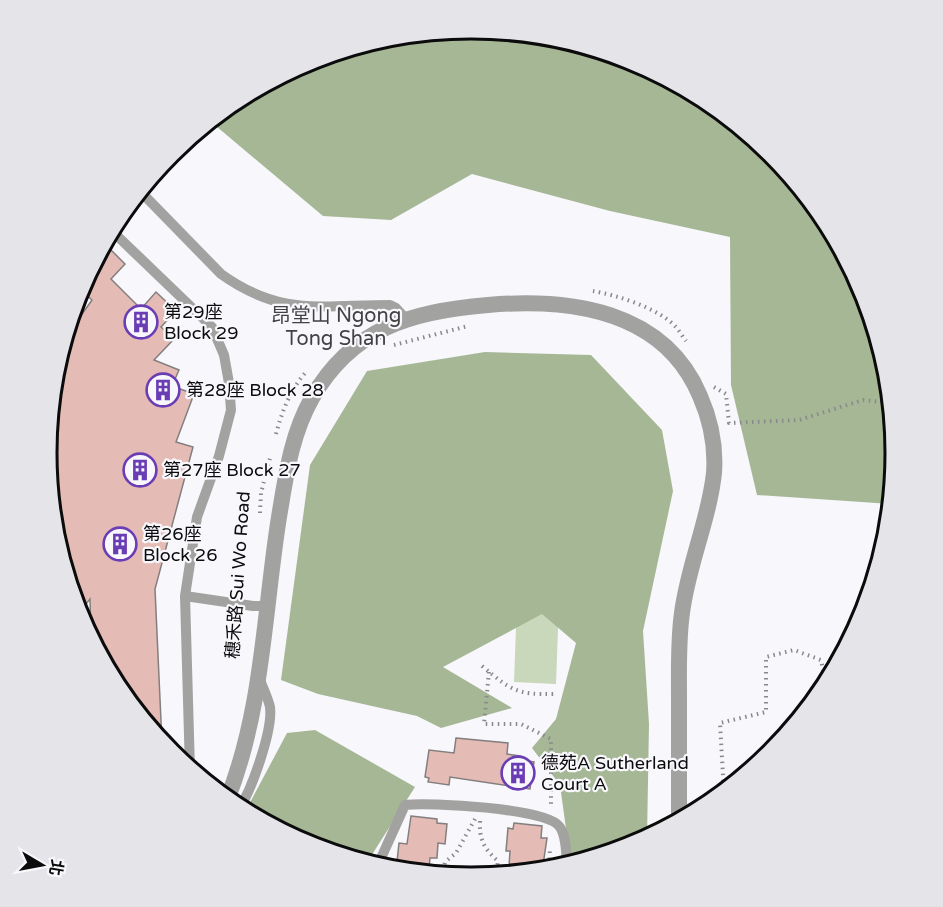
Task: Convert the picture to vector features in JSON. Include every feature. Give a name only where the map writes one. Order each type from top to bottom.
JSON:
[{"type":"street","name":"穗禾路 Sui Wo Road","points":[[229,790],[245,741],[259,677],[289,460],[295,434],[305,411],[325,377],[354,346],[406,319],[445,310],[497,304],[561,306],[606,313],[633,324],[656,338],[675,356],[697,390],[712,432],[714,460],[712,488],[687,578],[681,616],[679,812]]},
{"type":"lane","points":[[146,197],[220,274],[257,296],[296,307],[390,305],[406,319]]},
{"type":"lane","points":[[118,237],[212,327],[224,355],[230,383],[231,410],[219,456],[196,517],[185,596],[190,757]]},
{"type":"lane","points":[[185,596],[268,606]]},
{"type":"lane","points":[[244,800],[264,746],[270,721],[270,706],[259,677]]},
{"type":"lane","points":[[385,859],[405,805],[421,803],[480,807],[551,818],[562,831],[566,857]]},
{"type":"path","points":[[583,289],[613,295],[644,306],[674,324],[692,349]]},
{"type":"path","points":[[393,345],[472,325]]},
{"type":"path","points":[[274,441],[280,420],[297,383],[310,368]]},
{"type":"path","points":[[715,394],[711,385],[726,394],[729,423],[799,420],[863,400],[882,402]]},
{"type":"path","points":[[722,412],[724,424]]},
{"type":"path","name":"穗禾路 Sui Wo Road","points":[[260,516],[261,494],[272,451]]},
{"type":"path","points":[[723,782],[720,723],[766,712],[766,657],[795,650],[821,660],[823,672]]},
{"type":"path","points":[[482,666],[510,689],[530,695],[555,694]]},
{"type":"path","points":[[489,672],[484,724],[521,724],[551,739],[551,818]]},
{"type":"path","points":[[480,807],[480,830],[486,851],[498,861],[497,867]]},
{"type":"path","points":[[444,867],[445,862],[456,853],[477,814],[465,814]]},
{"type":"green space","points":[[444,40],[499,40],[552,47],[605,61],[655,82],[702,109],[765,160],[816,223],[843,270],[864,320],[878,373],[886,454],[883,503],[757,495],[731,385],[730,237],[610,211],[472,174],[391,220],[323,216],[217,127],[264,95],[338,61],[391,47]]},
{"type":"green space","points":[[485,352],[591,355],[662,430],[673,491],[643,631],[649,724],[647,828],[605,846],[570,856],[560,785],[532,748],[556,719],[576,643],[542,614],[443,667],[512,708],[441,728],[417,716],[318,694],[281,680],[310,465],[367,371]]},
{"type":"green space","points":[[517,600],[559,602],[556,684],[514,682]]},
{"type":"green space","points":[[315,730],[415,787],[371,856],[313,836],[250,803],[287,733]]},
{"type":"building","points":[[111,250],[125,264],[111,279],[141,309],[156,292],[176,311],[161,327],[174,339],[154,360],[179,370],[172,386],[194,394],[176,442],[193,447],[155,589],[161,728],[127,684],[100,637],[90,615],[90,599],[86,604],[79,587],[65,534],[57,454],[61,399],[71,346],[79,320],[92,300],[88,297]]},
{"type":"building","points":[[456,738],[508,743],[507,754],[520,756],[520,760],[534,762],[530,789],[450,777],[449,785],[428,782],[429,778],[425,777],[429,750],[454,753]]},
{"type":"building","points":[[411,816],[437,819],[437,823],[447,824],[445,844],[438,843],[437,858],[430,858],[429,865],[397,861],[399,843],[407,844]]},
{"type":"building","points":[[514,823],[542,826],[541,838],[547,838],[544,861],[509,866],[510,851],[506,851],[508,828],[513,829]]},
{"type":"place","name":"第29座 Block 29","points":[[141,322]]},
{"type":"place","name":"第28座 Block 28","points":[[163,390]]},
{"type":"place","name":"第27座 Block 27","points":[[140,470]]},
{"type":"place","name":"第26座 Block 26","points":[[120,544]]},
{"type":"place","name":"德苑A Sutherland Court A","points":[[518,773]]},
{"type":"district","name":"昂堂山 Ngong Tong Shan","points":[[336,328]]}]
